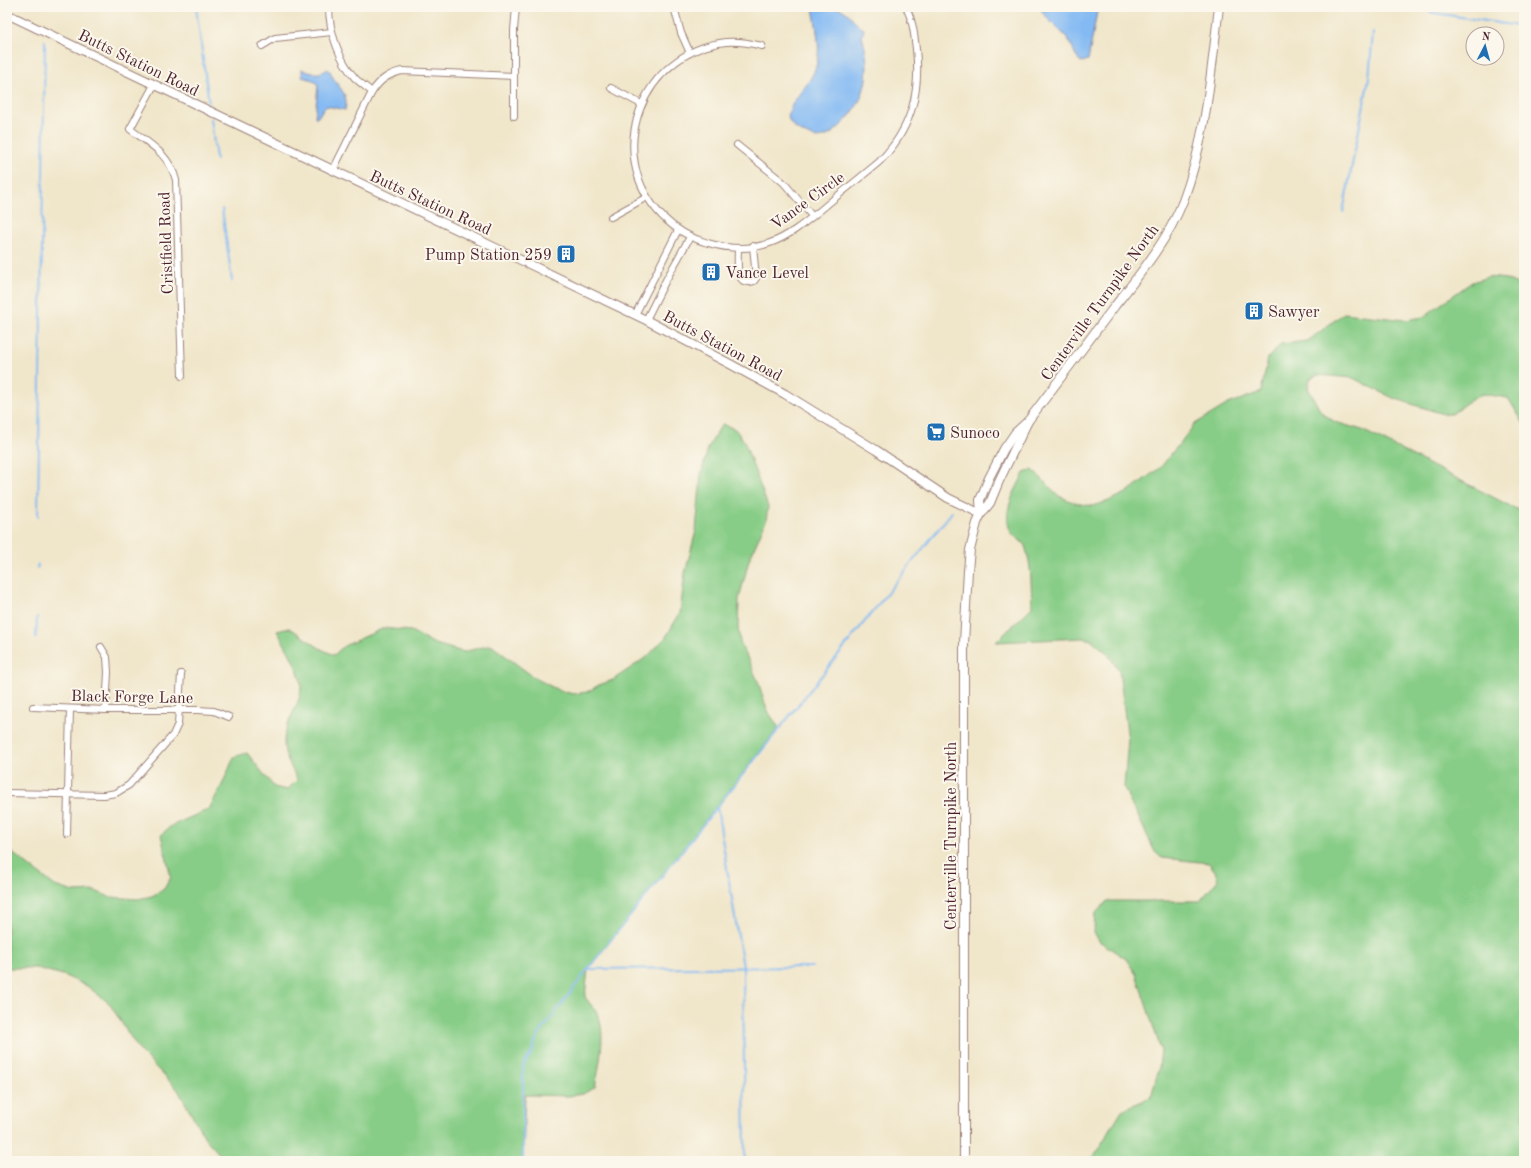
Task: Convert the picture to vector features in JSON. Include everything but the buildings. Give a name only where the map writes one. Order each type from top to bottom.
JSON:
[{"type":"main road","name":"Centerville Turnpike North","points":[[964,1161],[964,643],[968,570],[975,531],[981,514],[980,500],[989,478],[1004,449],[1015,433],[1028,421],[1149,261],[1172,226],[1194,169],[1201,138],[1219,7]]},
{"type":"main road","name":"Butts Station Road","points":[[7,14],[646,320],[785,394],[876,450],[948,498],[981,514]]},
{"type":"street","points":[[329,7],[332,32],[350,72],[361,84],[372,92]]},
{"type":"street","points":[[514,116],[514,30],[516,7]]},
{"type":"street","points":[[674,7],[681,33],[690,53]]},
{"type":"street","name":"Vance Circle","points":[[762,46],[740,42],[712,44],[679,58],[663,72],[652,86],[641,104],[634,129],[633,156],[639,183],[656,210],[678,230],[690,237],[716,246],[738,248],[753,246],[770,243],[789,234],[888,153],[901,134],[912,113],[917,87],[917,59],[914,28],[906,7]]},
{"type":"street","points":[[262,46],[276,38],[332,32]]},
{"type":"street","points":[[333,170],[372,92],[377,84],[386,76],[402,71],[514,76]]},
{"type":"street","name":"Cristfield Road","points":[[154,84],[130,129],[165,157],[174,170],[176,180],[182,376]]},
{"type":"street","points":[[611,88],[641,104]]},
{"type":"street","points":[[737,144],[784,183],[812,216]]},
{"type":"street","points":[[611,217],[647,197]]},
{"type":"street","points":[[635,315],[678,230]]},
{"type":"street","points":[[646,320],[690,237]]},
{"type":"street","points":[[738,248],[739,274],[741,280],[749,282],[754,281],[756,278],[753,246]]},
{"type":"street","points":[[101,647],[107,657],[108,672],[106,710]]},
{"type":"street","points":[[7,793],[116,793],[129,786],[173,735],[178,724],[181,703],[181,674]]},
{"type":"street","name":"Black Forge Lane","points":[[33,707],[106,710],[214,711],[230,717]]},
{"type":"street","points":[[67,834],[70,708]]},
{"type":"green space","points":[[1488,277],[1506,279],[1524,287],[1524,424],[1508,398],[1482,394],[1466,403],[1452,414],[1443,414],[1393,398],[1353,378],[1317,375],[1310,379],[1308,388],[1321,412],[1335,422],[1362,430],[1516,509],[1524,508],[1524,1161],[1091,1161],[1122,1110],[1151,1097],[1159,1068],[1161,1050],[1136,974],[1126,959],[1099,941],[1094,932],[1095,914],[1107,901],[1200,901],[1218,880],[1215,871],[1209,863],[1162,858],[1155,852],[1131,804],[1124,787],[1128,740],[1119,670],[1107,653],[1092,640],[1083,638],[996,642],[1032,607],[1031,576],[1025,546],[1013,535],[1008,523],[1009,508],[1014,493],[1024,473],[1033,470],[1059,496],[1075,503],[1092,506],[1109,501],[1126,493],[1161,467],[1195,424],[1228,404],[1261,392],[1268,358],[1281,344],[1308,341],[1344,313],[1406,320],[1423,317],[1472,282]]},
{"type":"green space","points":[[722,424],[735,429],[744,441],[768,507],[766,521],[749,560],[739,599],[738,628],[740,642],[758,681],[767,710],[779,728],[588,969],[585,997],[596,1011],[599,1018],[602,1036],[600,1062],[595,1087],[583,1094],[569,1096],[525,1095],[523,1161],[228,1161],[223,1158],[205,1138],[178,1090],[139,1050],[109,1003],[87,986],[63,975],[36,968],[9,968],[7,970],[7,849],[55,886],[74,892],[95,891],[110,897],[138,899],[152,896],[164,889],[171,877],[161,835],[171,826],[209,809],[222,785],[234,757],[247,753],[274,787],[287,790],[297,780],[286,756],[284,742],[285,733],[298,701],[301,684],[295,664],[277,631],[290,628],[321,649],[334,655],[344,646],[384,628],[411,631],[435,644],[463,652],[491,645],[535,678],[560,691],[574,694],[587,692],[599,685],[613,680],[648,656],[666,637],[680,613],[685,573],[696,531],[701,475],[708,448]]},
{"type":"water","points":[[813,7],[835,7],[840,9],[849,14],[859,26],[864,29],[862,35],[867,66],[865,86],[858,104],[846,121],[827,136],[820,138],[810,136],[796,129],[789,120],[788,115],[793,104],[816,68],[818,59],[818,42]]},
{"type":"water","points":[[1040,7],[1096,7],[1097,12],[1088,60],[1082,62],[1078,59],[1070,42],[1046,17]]},
{"type":"water","points":[[302,69],[315,73],[328,69],[344,94],[346,104],[345,110],[327,106],[318,117],[315,117],[318,85],[313,80],[302,77]]},
{"type":"waterway","points":[[196,7],[209,104]]},
{"type":"waterway","points":[[1429,12],[1524,27]]},
{"type":"waterway","points":[[1343,212],[1369,78],[1373,32]]},
{"type":"waterway","points":[[38,516],[45,41]]},
{"type":"waterway","points":[[211,118],[216,160]]},
{"type":"waterway","points":[[222,209],[232,281]]},
{"type":"waterway","points":[[523,1161],[523,1066],[532,1052],[537,1037],[588,969],[952,512]]},
{"type":"waterway","points":[[36,638],[37,617]]},
{"type":"waterway","points":[[717,807],[743,967],[745,1161]]},
{"type":"waterway","points":[[588,969],[812,967]]},
{"type":"place","name":"Pump Station 259","points":[[566,254]]},
{"type":"place","name":"Vance Level","points":[[711,272]]},
{"type":"place","name":"Sawyer","points":[[1254,311]]},
{"type":"place","name":"Sunoco","points":[[936,432]]}]
